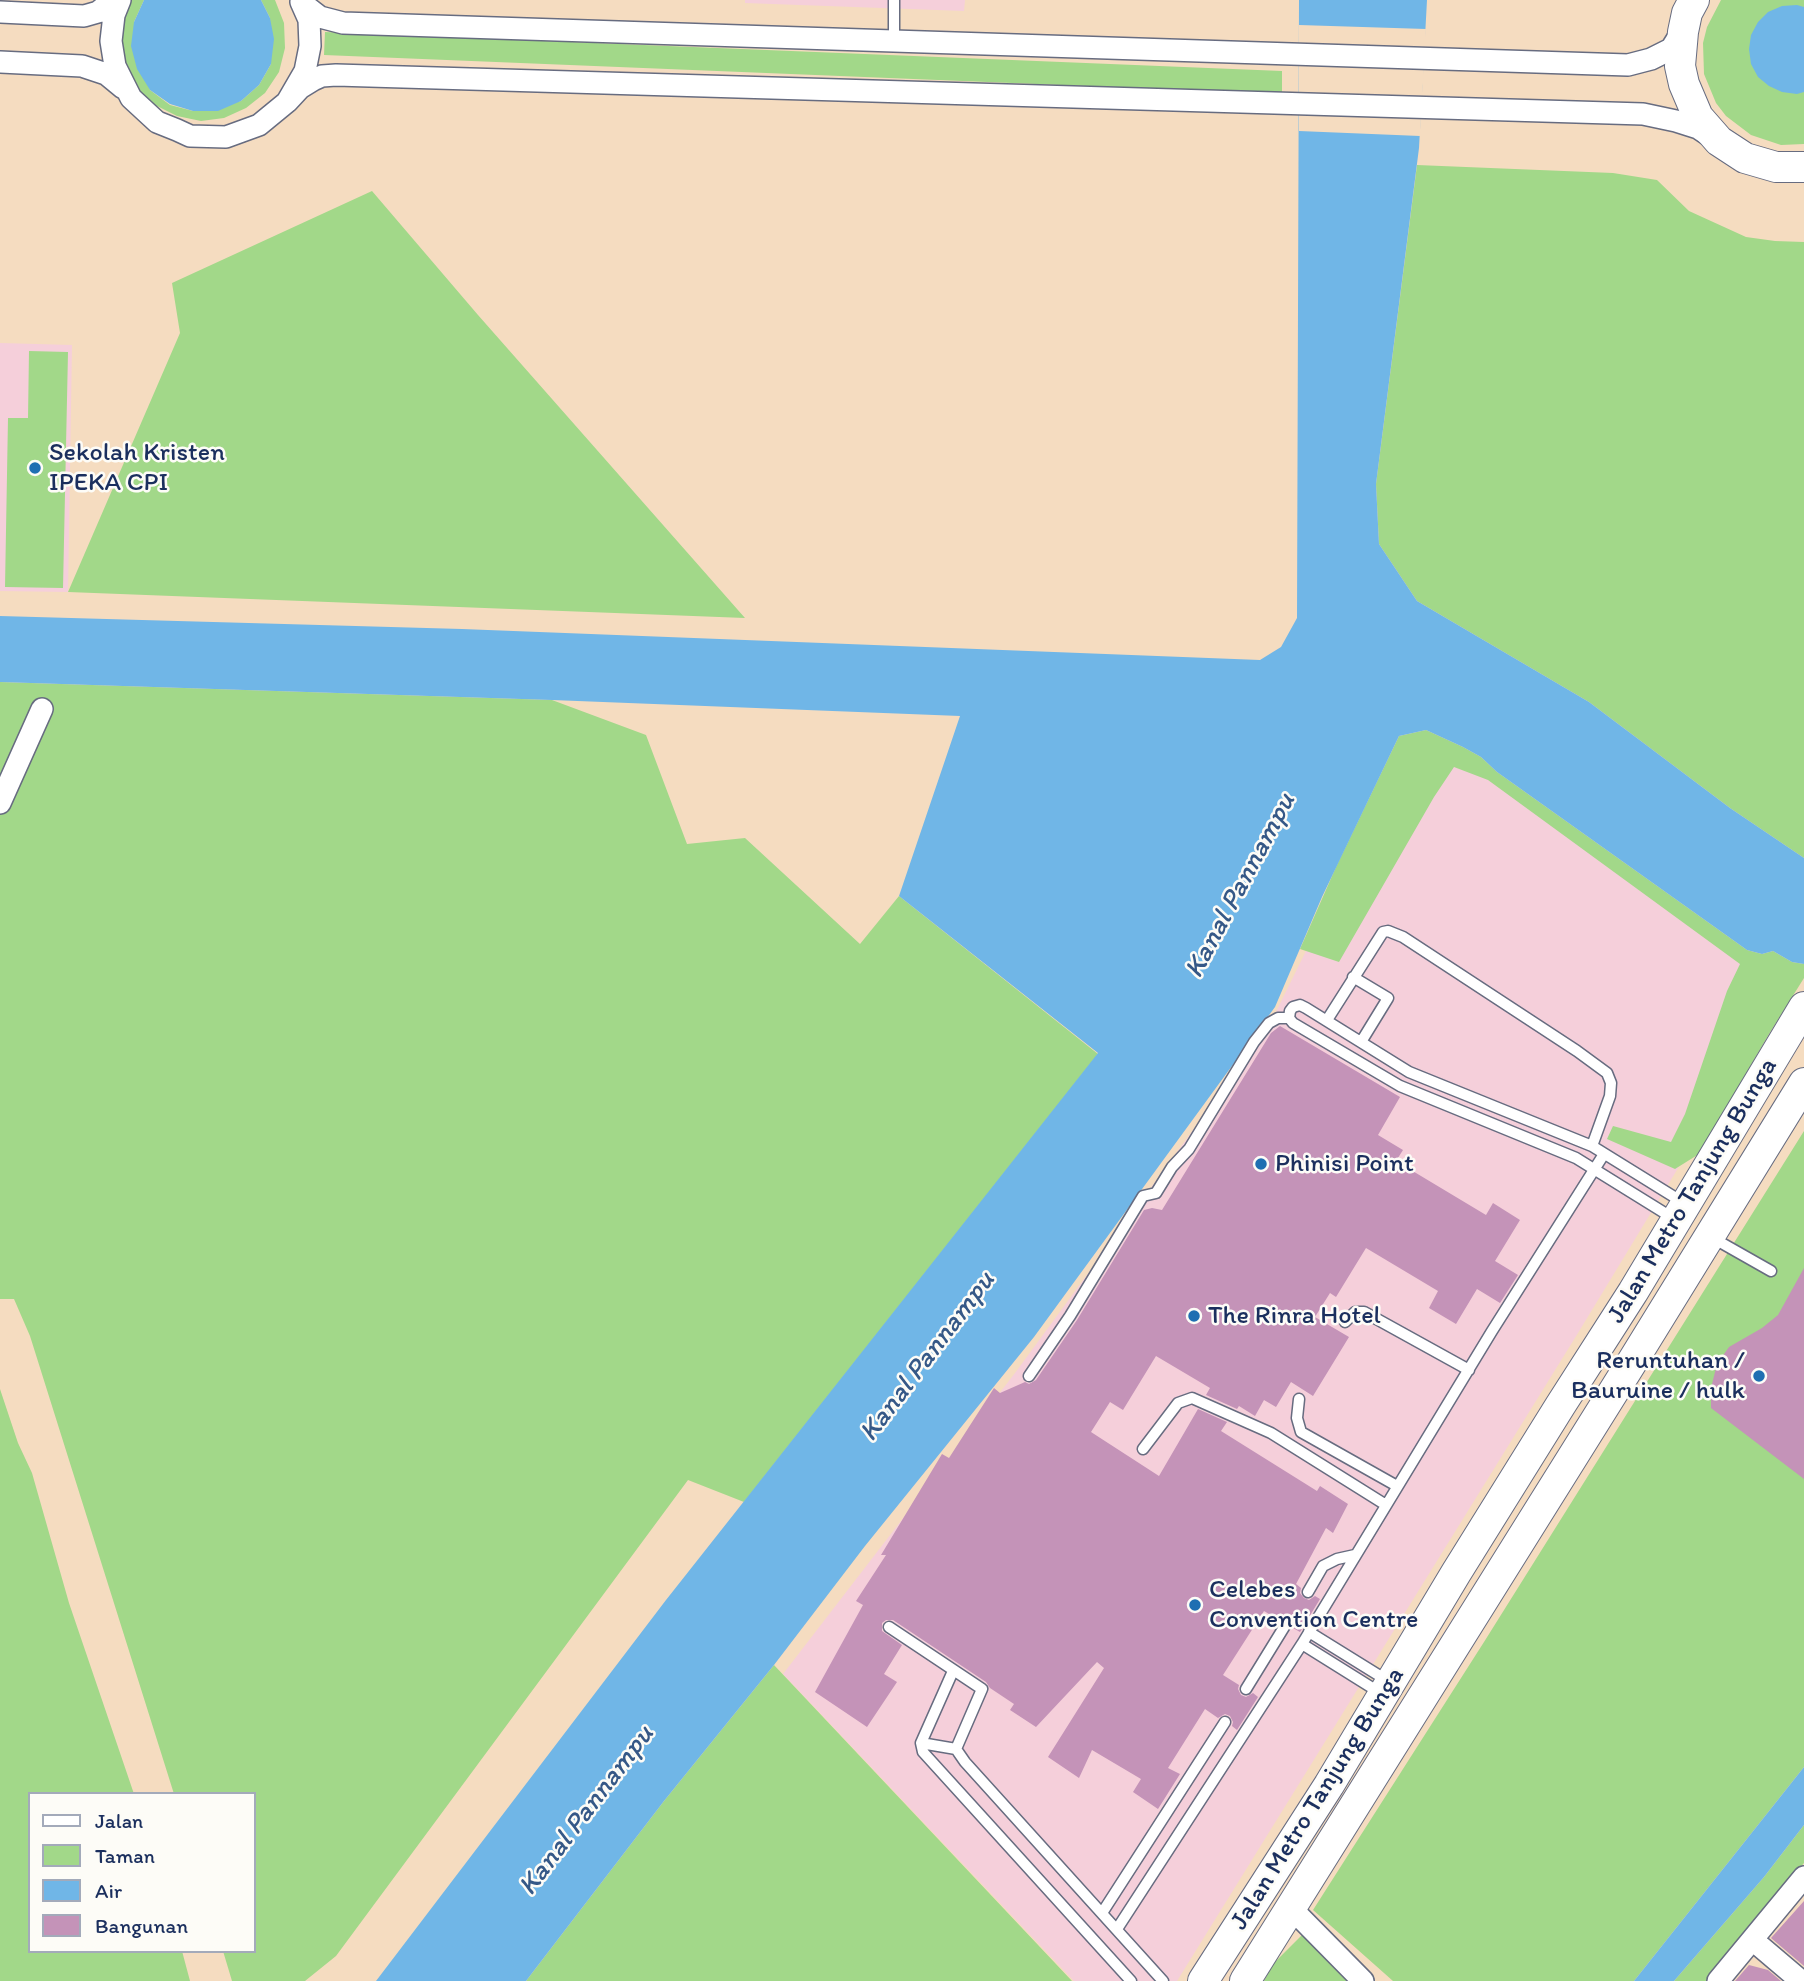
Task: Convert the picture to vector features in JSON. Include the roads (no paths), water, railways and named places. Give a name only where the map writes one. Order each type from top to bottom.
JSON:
[{"type":"main road","points":[[1694,0],[1687,13],[1680,50],[1684,84],[1698,117],[1719,141],[1745,158],[1776,167],[1804,167]]},
{"type":"main road","name":"Jalan Metro Tanjung Bunga","points":[[1203,1981],[1329,1786],[1804,1007]]},
{"type":"main road","name":"Jalan Metro Tanjung Bunga","points":[[1245,1981],[1804,1083]]},
{"type":"main road","points":[[1387,1688],[1418,1706]]},
{"type":"street","points":[[0,12],[84,16],[97,12],[113,0]]},
{"type":"street","points":[[120,0],[114,15],[111,41],[114,66],[131,98]]},
{"type":"street","points":[[287,102],[304,71],[310,46],[309,20],[302,0]]},
{"type":"street","points":[[302,0],[320,17],[343,23],[1628,65],[1651,60],[1671,50],[1683,32],[1679,0]]},
{"type":"street","points":[[0,62],[95,69],[118,83],[157,122],[190,136],[226,136],[259,125],[300,88],[323,76],[336,75],[1643,114],[1698,128],[1719,141]]},
{"type":"street","points":[[0,803],[42,709]]},
{"type":"street","points":[[1718,1981],[1803,1880]]},
{"type":"street","points":[[1291,1908],[1363,1981]]},
{"type":"street","points":[[1761,1947],[1801,1981]]},
{"type":"lane","points":[[894,0],[894,40]]},
{"type":"lane","points":[[1327,1020],[1382,932],[1388,931],[1403,937],[1577,1051],[1606,1073],[1611,1083],[1609,1096],[1592,1146]]},
{"type":"lane","points":[[1353,977],[1388,998],[1361,1042]]},
{"type":"lane","points":[[1300,1005],[1409,1072],[1592,1146],[1681,1212],[1576,1158],[1400,1086],[1293,1023],[1289,1017],[1290,1012],[1293,1007],[1300,1005]]},
{"type":"lane","points":[[1029,1376],[1070,1316],[1143,1196],[1156,1193],[1172,1167],[1189,1149],[1254,1042],[1269,1023],[1278,1018],[1289,1017]]},
{"type":"lane","points":[[1454,1108],[1461,1094]]},
{"type":"lane","points":[[1117,1929],[1302,1644],[1604,1154]]},
{"type":"lane","points":[[1709,1236],[1771,1270]]},
{"type":"lane","points":[[1345,1322],[1355,1312],[1364,1312],[1469,1370]]},
{"type":"lane","points":[[1143,1449],[1178,1403],[1192,1398],[1271,1433],[1386,1505]]},
{"type":"lane","points":[[1299,1399],[1297,1418],[1301,1432],[1397,1486]]},
{"type":"lane","points":[[1308,1592],[1323,1566],[1355,1555]]},
{"type":"lane","points":[[1246,1689],[1286,1624]]},
{"type":"lane","points":[[889,1627],[982,1689],[956,1749]]},
{"type":"lane","points":[[1308,1632],[1387,1688]]},
{"type":"lane","points":[[1302,1644],[1387,1688]]},
{"type":"lane","points":[[953,1671],[921,1742],[923,1752],[1131,1981]]},
{"type":"lane","points":[[1102,1913],[1225,1722]]},
{"type":"lane","points":[[921,1742],[956,1749],[1163,1981]]},
{"type":"water","points":[[144,0],[261,0],[270,18],[274,39],[271,64],[259,85],[241,101],[218,111],[193,111],[170,104],[150,90],[137,69],[131,46],[134,22]]},
{"type":"water","name":"Kanal Pannampu","points":[[1299,0],[1427,0],[1419,148],[1376,484],[1379,544],[1417,601],[1589,702],[1730,808],[1804,858],[1804,964],[1792,962],[1773,951],[1762,954],[1747,950],[1497,772],[1481,757],[1426,730],[1399,736],[1322,897],[1275,1007],[1034,1337],[865,1546],[526,1981],[376,1981],[666,1600],[1098,1053],[899,896],[960,716],[0,682],[0,616],[462,629],[1260,660],[1281,647],[1297,618]]},
{"type":"water","points":[[1782,6],[1804,7],[1804,92],[1797,94],[1782,92],[1758,77],[1751,64],[1749,49],[1751,35],[1768,12]]},
{"type":"water","points":[[1804,1767],[1804,1825],[1764,1877],[1674,1981],[1634,1981]]},
{"type":"place","name":"Sekolah Kristen IPEKA CPI","points":[[35,468]]},
{"type":"place","name":"Phinisi Point","points":[[1261,1164]]},
{"type":"place","name":"The Rinra Hotel","points":[[1194,1316]]},
{"type":"place","name":"Reruntuhan / Bauruine / hulk","points":[[1759,1376]]},
{"type":"place","name":"Celebes Convention Centre","points":[[1195,1605]]}]
